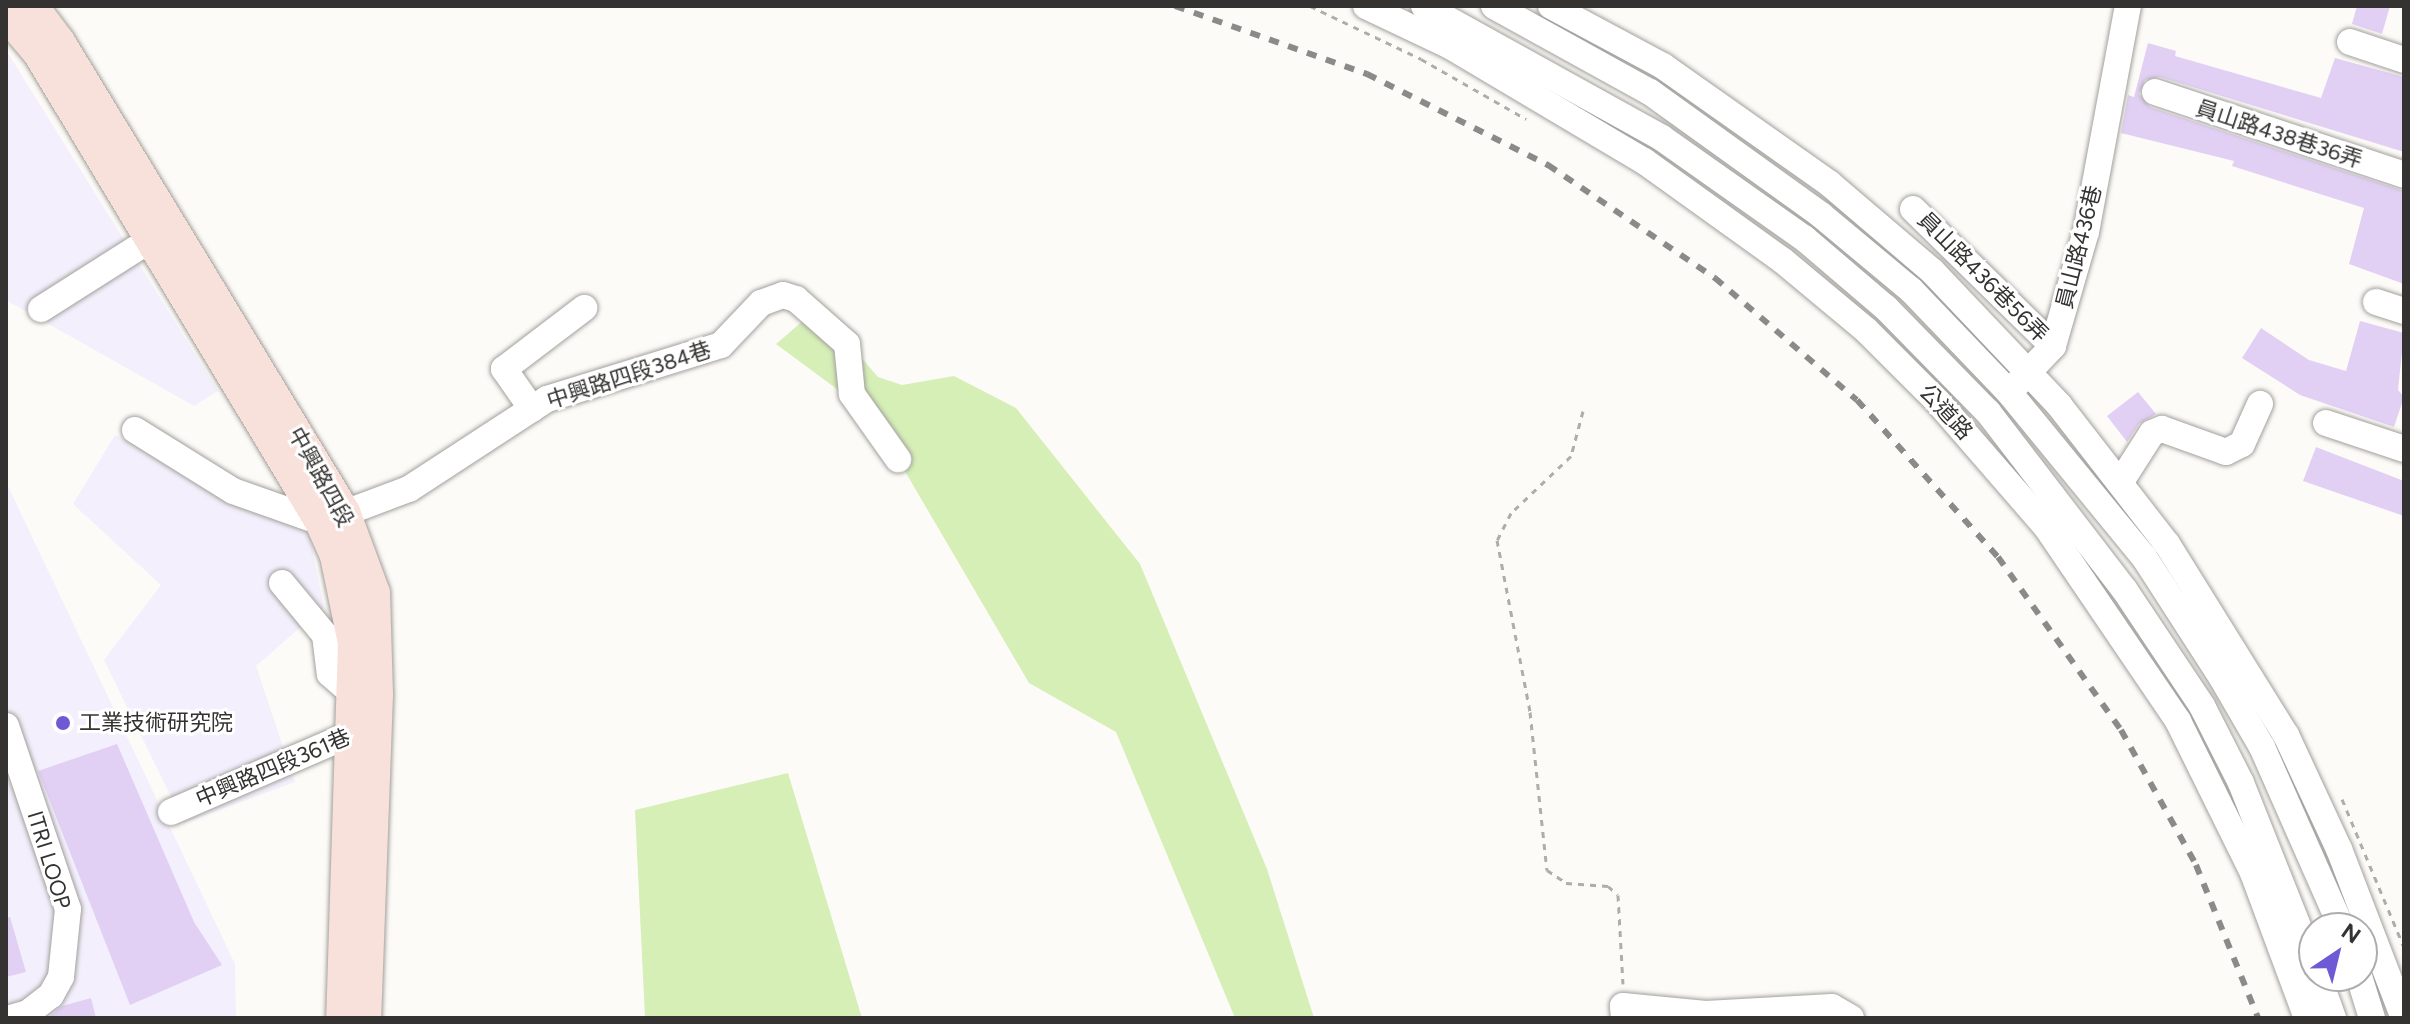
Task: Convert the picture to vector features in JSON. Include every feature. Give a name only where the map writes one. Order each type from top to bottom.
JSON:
[{"type":"main road","name":"中興路四段","points":[[32,6],[59,42],[159,234]]},
{"type":"main road","name":"中興路四段","points":[[6,14],[39,53],[159,234],[333,517],[374,593],[342,1018]]},
{"type":"main road","name":"中興路四段","points":[[364,711],[365,1018]]},
{"type":"street","name":"公道路","points":[[1366,6],[1450,46],[1644,161],[1782,260],[1866,330],[1960,441],[2047,528],[2178,721],[2253,873],[2307,1018]]},
{"type":"street","name":"公道路","points":[[1424,6],[1662,138],[1804,238],[1886,308],[1988,412],[2124,589],[2202,706],[2241,783],[2298,926]]},
{"type":"street","points":[[1494,6],[1650,92],[1809,206],[1911,290],[2008,391],[2144,557],[2222,678],[2262,747],[2335,912]]},
{"type":"street","points":[[1551,6],[1663,66],[1830,184],[1932,271],[2031,374],[2167,544],[2246,666],[2339,849],[2404,1018]]},
{"type":"street","name":"員山路436巷","points":[[1960,441],[2008,391],[2031,374],[2053,346],[2086,232],[2128,6]]},
{"type":"street","points":[[2350,42],[2404,60]]},
{"type":"street","name":"員山路438巷36弄","points":[[2155,92],[2404,175]]},
{"type":"street","name":"員山路436巷56弄","points":[[1913,209],[2053,346]]},
{"type":"street","points":[[41,309],[159,234]]},
{"type":"street","name":"中興路四段384巷","points":[[333,517],[409,489],[547,399],[721,345],[761,303],[783,295],[796,299],[847,344],[852,394],[898,459]]},
{"type":"street","points":[[2376,302],[2404,311]]},
{"type":"street","name":"中興路四段384巷","points":[[532,409],[504,369],[584,308]]},
{"type":"street","points":[[2120,483],[2152,433],[2162,429],[2226,452],[2242,444],[2260,404]]},
{"type":"street","points":[[2326,423],[2404,449]]},
{"type":"street","points":[[135,430],[233,491],[333,517]]},
{"type":"street","points":[[282,583],[325,635],[330,674],[364,711]]},
{"type":"street","points":[[2222,678],[2246,666]]},
{"type":"street","name":"中興路四段361巷","points":[[171,812],[364,711]]},
{"type":"street","name":"ITRI LOOP","points":[[6,726],[68,909],[56,986],[28,1013],[10,1018]]},
{"type":"street","points":[[2324,992],[2333,1018]]},
{"type":"street","points":[[2364,992],[2372,1018]]},
{"type":"street","points":[[1624,1012],[1706,1014],[1832,1007],[1851,1018]]},
{"type":"path","points":[[1310,6],[1421,59],[1529,121]]},
{"type":"path","points":[[1583,411],[1571,456],[1511,513],[1497,540],[1530,712],[1547,870],[1566,883],[1608,886],[1618,895],[1624,1012]]},
{"type":"shaded area","points":[[6,50],[218,391],[194,406],[6,300]]},
{"type":"shaded area","points":[[115,435],[309,534],[324,607],[256,666],[295,782],[184,823],[104,660],[161,585],[73,504]]},
{"type":"shaded area","name":"工業技術研究院","points":[[6,482],[235,964],[236,1018],[6,1018]]},
{"type":"green space","points":[[818,308],[878,377],[902,385],[954,376],[1016,408],[1140,564],[1267,869],[1314,1018],[1235,1018],[1116,732],[1029,683],[872,415],[776,344]]},
{"type":"green space","points":[[788,773],[862,1018],[645,1018],[635,810]]},
{"type":"building","points":[[2357,6],[2390,6],[2382,34],[2352,24]]},
{"type":"building","points":[[2148,43],[2176,51],[2175,56],[2321,98],[2335,58],[2404,77],[2404,152],[2160,77],[2145,80],[2139,94],[2150,107],[2404,191],[2404,284],[2349,264],[2364,208],[2232,166],[2234,161],[2121,133],[2128,95],[2134,97]]},
{"type":"building","points":[[2360,321],[2404,333],[2398,390],[2404,397],[2394,427],[2300,395],[2242,358],[2261,328],[2309,360],[2346,371]]},
{"type":"building","points":[[2138,392],[2156,414],[2139,424],[2127,442],[2107,416]]},
{"type":"building","points":[[2316,447],[2404,481],[2404,516],[2303,481]]},
{"type":"building","points":[[117,744],[194,922],[222,965],[130,1005],[38,771]]},
{"type":"building","points":[[10,917],[26,972],[6,977],[6,918]]},
{"type":"building","points":[[91,998],[96,1018],[48,1018],[62,1006]]},
{"type":"railway","points":[[1175,6],[1367,74],[1548,165],[1715,278],[1857,400],[1998,557],[2121,730],[2196,865],[2258,1018]]},
{"type":"place","name":"工業技術研究院","points":[[63,723]]}]
